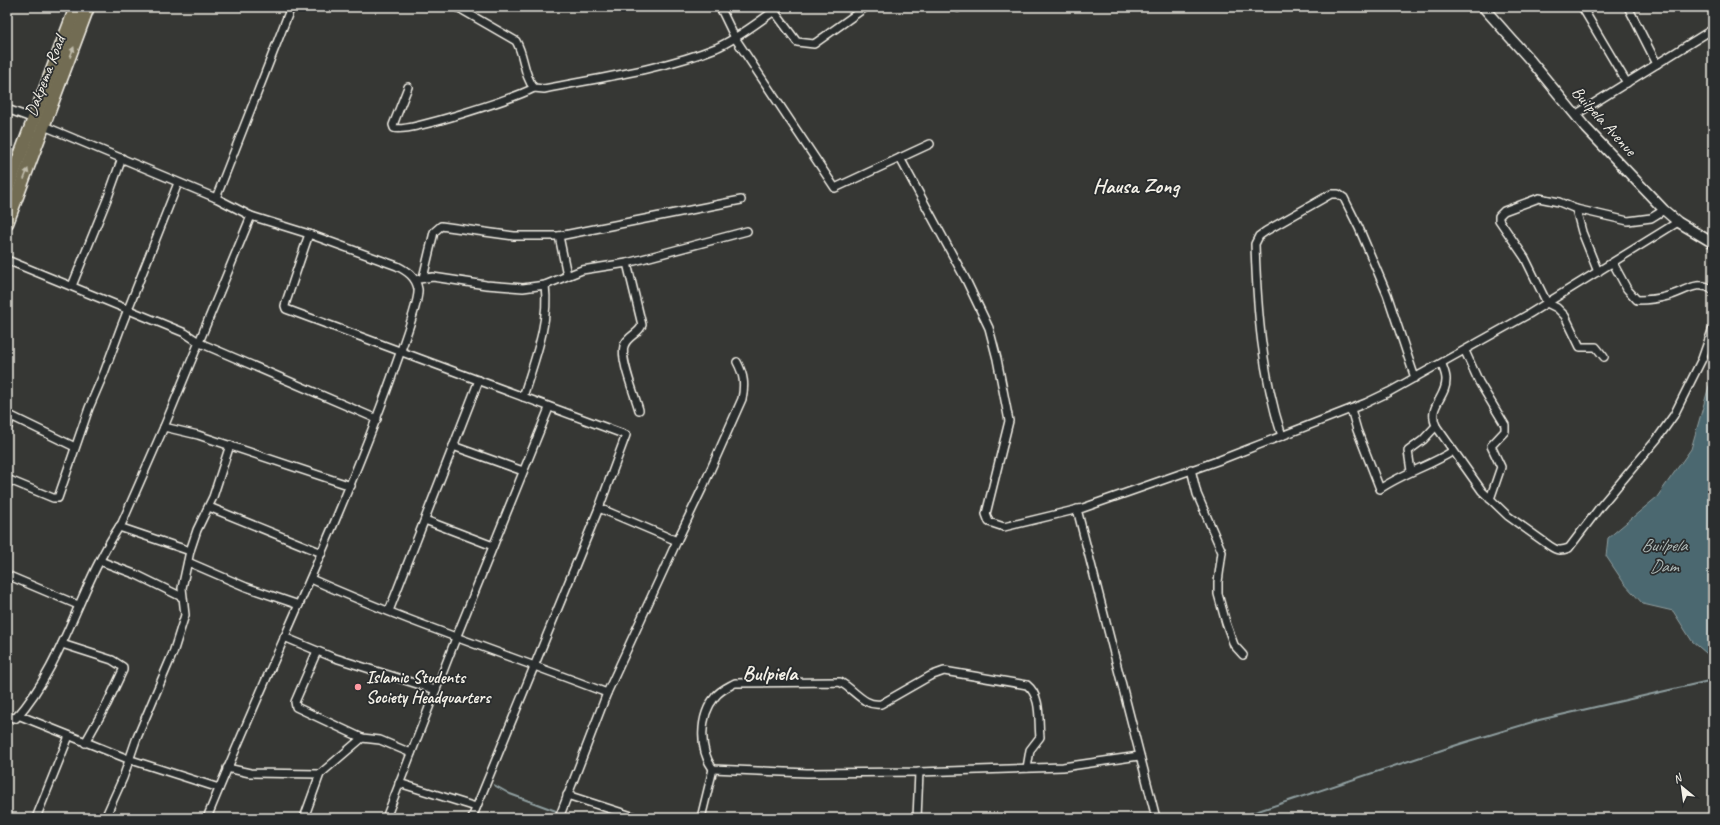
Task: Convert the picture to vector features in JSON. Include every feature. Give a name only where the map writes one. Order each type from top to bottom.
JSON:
[{"type":"highway","name":"Dakpema Road","points":[[7,223],[88,7]]},
{"type":"highway","name":"Dakpema Road","points":[[7,190],[74,8]]},
{"type":"street","points":[[216,198],[291,7]]},
{"type":"street","points":[[457,7],[516,41],[528,81],[534,88]]},
{"type":"street","points":[[720,7],[735,38],[835,188],[930,144]]},
{"type":"street","points":[[408,87],[393,125],[394,128],[398,130],[424,125],[518,96],[534,88],[552,87],[682,60],[735,38],[777,9],[797,42],[814,44],[866,7]]},
{"type":"street","name":"Builpela Avenue","points":[[1483,7],[1531,61],[1574,115],[1664,210],[1678,222],[1713,243]]},
{"type":"street","points":[[1582,7],[1627,83]]},
{"type":"street","points":[[1628,7],[1657,64]]},
{"type":"street","points":[[1574,115],[1713,29]]},
{"type":"street","points":[[7,109],[34,119]]},
{"type":"street","points":[[44,126],[216,198],[252,216],[309,234],[407,270],[415,280],[418,290],[416,302],[401,351],[351,486],[227,768],[207,818]]},
{"type":"street","points":[[72,286],[122,158]]},
{"type":"street","points":[[900,158],[969,287],[989,328],[1010,421],[986,514],[989,522],[1004,527],[1077,509],[1282,436],[1351,409],[1389,392],[1442,364],[1547,303],[1678,222]]},
{"type":"street","points":[[7,479],[53,498],[58,498],[75,447],[178,183]]},
{"type":"street","points":[[1282,436],[1269,390],[1262,345],[1255,244],[1259,236],[1266,231],[1331,194],[1338,194],[1344,198],[1359,228],[1387,294],[1415,378]]},
{"type":"street","points":[[1604,357],[1596,347],[1580,347],[1565,316],[1557,308],[1547,303],[1536,278],[1519,248],[1499,220],[1499,216],[1501,213],[1515,206],[1539,198],[1559,202],[1576,209],[1628,221],[1651,218],[1664,210]]},
{"type":"street","points":[[424,278],[434,232],[441,226],[514,236],[559,236],[742,200]]},
{"type":"street","points":[[1576,209],[1582,232],[1598,272]]},
{"type":"street","points":[[16,718],[34,696],[62,644],[78,605],[112,536],[119,527],[200,343],[252,216]]},
{"type":"street","points":[[415,280],[424,278],[523,288],[545,285],[582,270],[627,263],[747,231]]},
{"type":"street","points":[[309,234],[286,302],[286,309],[479,380],[549,408],[626,435],[599,508],[472,818]]},
{"type":"street","points":[[559,236],[567,275]]},
{"type":"street","points":[[7,260],[185,333],[200,343],[376,419]]},
{"type":"street","points":[[627,263],[642,325],[641,329],[629,338],[624,345],[624,356],[639,410]]},
{"type":"street","points":[[1613,263],[1627,289],[1636,300],[1668,297],[1697,285],[1705,285],[1713,290]]},
{"type":"street","points":[[523,397],[541,335],[546,308],[545,285]]},
{"type":"street","points":[[1442,364],[1446,379],[1445,385],[1434,410],[1433,418],[1436,426],[1472,480],[1490,499],[1508,516],[1557,551],[1569,548],[1600,507],[1657,439],[1674,415],[1702,360],[1713,328]]},
{"type":"street","points":[[1465,351],[1479,382],[1505,425],[1504,431],[1491,446],[1501,467],[1490,499]]},
{"type":"street","points":[[559,818],[607,693],[702,489],[742,399],[744,386],[742,371],[737,362]]},
{"type":"street","points":[[389,611],[479,380]]},
{"type":"street","points":[[386,818],[456,638],[549,408]]},
{"type":"street","points":[[1351,409],[1357,430],[1380,489],[1411,471],[1435,463],[1453,451]]},
{"type":"street","points":[[7,429],[9,415],[75,447]]},
{"type":"street","points":[[1411,471],[1408,452],[1423,440],[1436,426]]},
{"type":"street","points":[[164,427],[198,435],[230,445],[351,486]]},
{"type":"street","points":[[105,818],[123,778],[128,760],[166,673],[180,632],[185,615],[182,597],[183,581],[190,552],[197,530],[209,507],[230,445]]},
{"type":"street","points":[[453,446],[524,471]]},
{"type":"street","points":[[1191,469],[1197,494],[1222,552],[1218,594],[1226,623],[1234,645],[1243,655]]},
{"type":"street","points":[[209,507],[322,553]]},
{"type":"street","points":[[599,508],[677,541]]},
{"type":"street","points":[[1077,509],[1156,818]]},
{"type":"street","points":[[425,520],[493,546]]},
{"type":"street","points":[[119,527],[190,552]]},
{"type":"street","points":[[100,561],[137,575],[182,597]]},
{"type":"street","points":[[188,562],[246,587],[299,605]]},
{"type":"street","points":[[7,575],[78,605]]},
{"type":"street","points":[[311,579],[456,638],[534,665],[607,693]]},
{"type":"street","points":[[284,637],[317,651],[436,690]]},
{"type":"street","points":[[62,644],[112,660],[123,668],[107,704],[85,743]]},
{"type":"street","points":[[317,651],[295,702],[296,706],[362,738],[380,740],[411,753]]},
{"type":"street","points":[[701,818],[713,769],[706,758],[703,728],[708,710],[715,697],[724,689],[736,683],[840,682],[848,686],[860,698],[874,705],[881,704],[930,676],[944,671],[1027,685],[1033,690],[1037,697],[1040,737],[1030,750],[1027,768]]},
{"type":"street","points":[[7,715],[16,718],[18,715],[128,760],[219,788]]},
{"type":"street","points":[[36,818],[68,736]]},
{"type":"street","points":[[304,818],[320,774],[362,738]]},
{"type":"street","points":[[713,769],[807,773],[919,772],[1063,767],[1139,756]]},
{"type":"street","points":[[227,768],[250,772],[320,774]]},
{"type":"street","points":[[917,818],[919,772]]},
{"type":"street","points":[[399,783],[476,807]]},
{"type":"street","points":[[567,795],[638,818]]},
{"type":"water","name":"Builpela Dam","points":[[1713,380],[1713,659],[1692,641],[1673,611],[1643,604],[1624,583],[1606,556],[1608,538],[1657,497],[1691,449],[1709,386]]},
{"type":"waterway","points":[[1237,818],[1463,743],[1539,720],[1713,680]]},
{"type":"waterway","points":[[494,785],[510,794],[556,811]]},
{"type":"waterway","points":[[566,815],[575,818]]},
{"type":"place","name":"Islamic Students Society Headquarters","points":[[358,687]]},
{"type":"district","name":"Hausa Zong","points":[[1136,186]]},
{"type":"district","name":"Bulpiela","points":[[770,673]]}]
